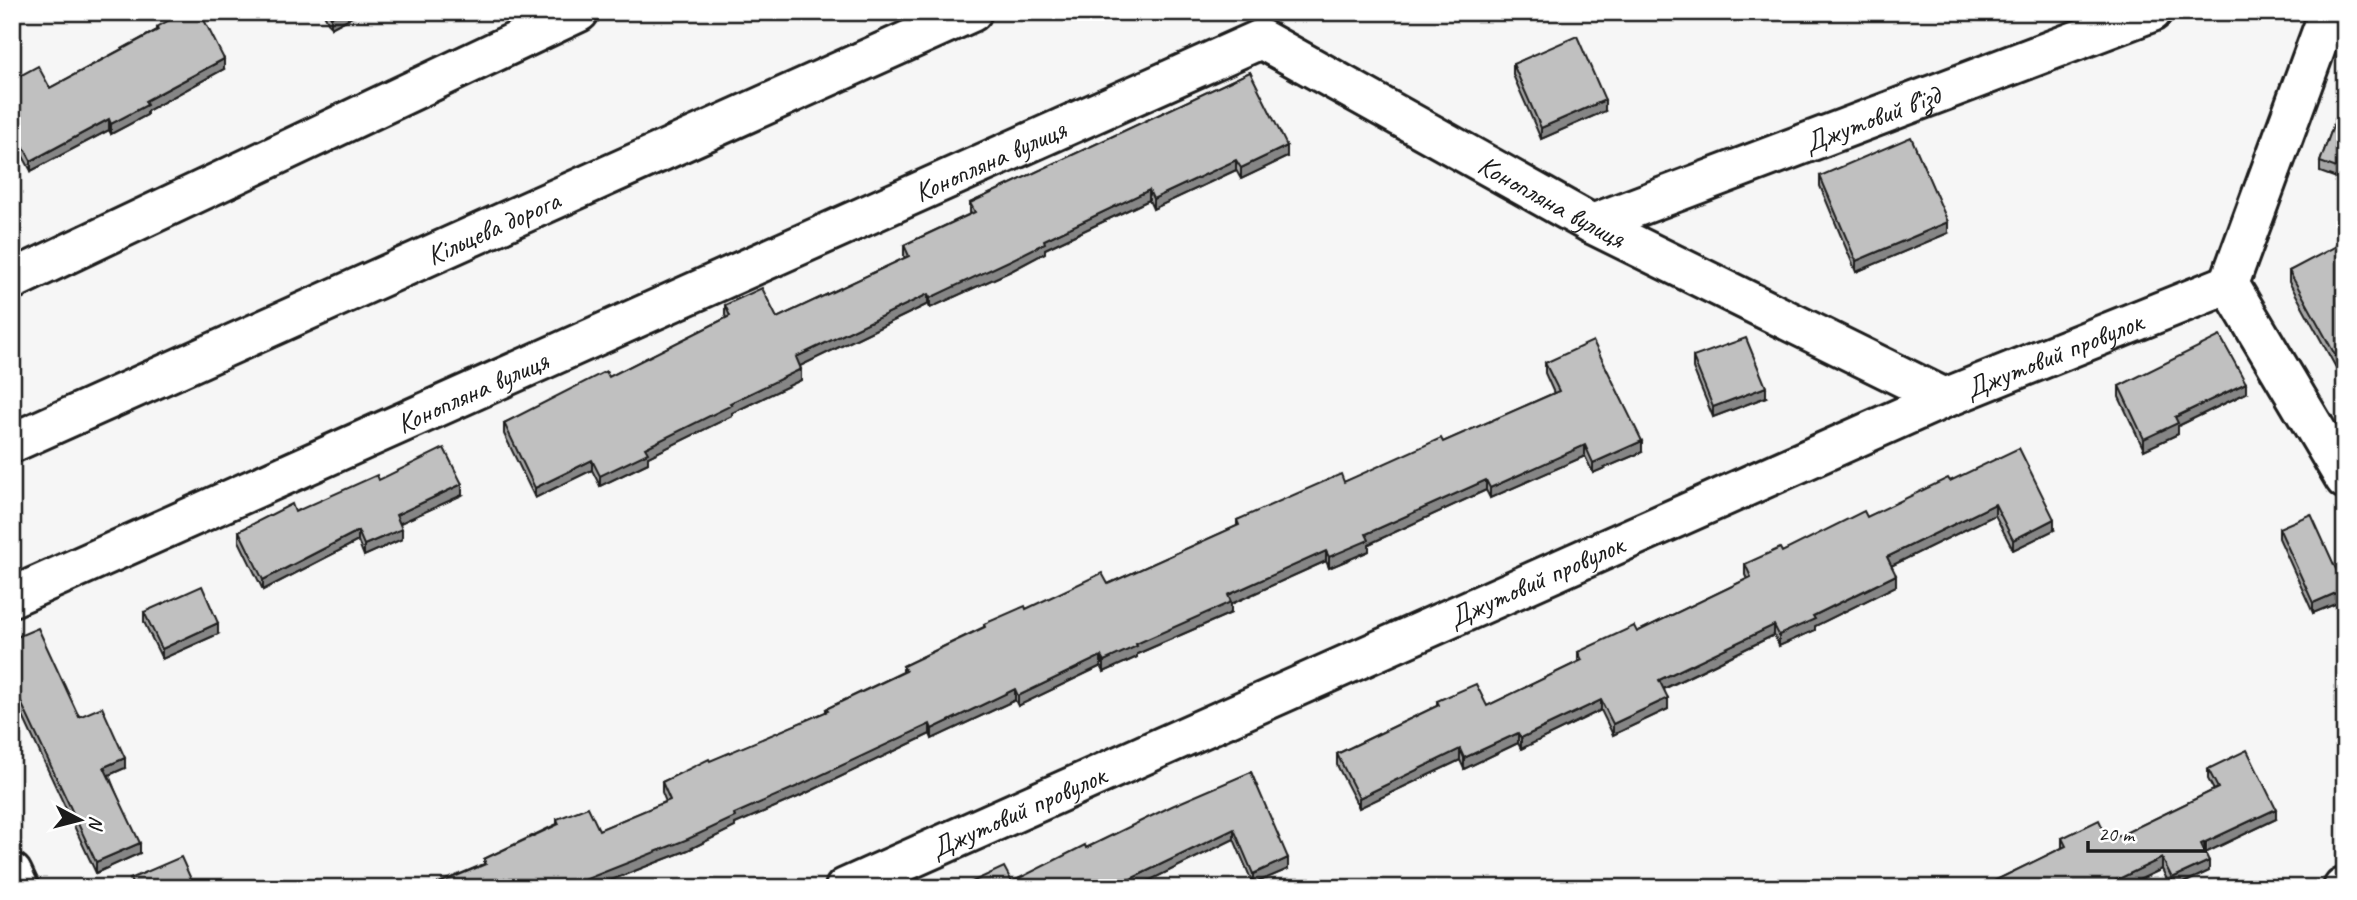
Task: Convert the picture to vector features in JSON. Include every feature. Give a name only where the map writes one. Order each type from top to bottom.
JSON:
[{"type":"main road","points":[[12,280],[579,12]]},
{"type":"main road","name":"Кільцева дорога","points":[[12,443],[972,12]]},
{"type":"main road","name":"Джутовий в’їзд","points":[[1592,224],[2151,12]]},
{"type":"main road","points":[[2329,12],[2229,284],[2345,479]]},
{"type":"main road","name":"Конопляна вулиця","points":[[12,597],[1261,39],[1592,224],[1945,398]]},
{"type":"main road","name":"Джутовий провулок","points":[[845,888],[1945,398],[2229,284]]},
{"type":"main road","points":[[12,873],[19,888]]},
{"type":"building","points":[[184,12],[200,12],[224,59],[145,101],[147,105],[111,124],[109,119],[31,161],[12,125],[12,80],[38,66],[50,88],[158,30],[157,27]]},
{"type":"building","points":[[328,12],[341,12],[331,17]]},
{"type":"building","points":[[1577,36],[1605,100],[1541,128],[1513,64]]},
{"type":"building","points":[[1250,72],[1287,146],[1241,168],[1236,160],[1153,199],[1149,190],[1044,240],[1045,243],[1011,260],[930,298],[928,294],[796,357],[801,369],[645,448],[648,453],[600,476],[592,460],[535,488],[504,423],[606,371],[609,377],[730,316],[725,305],[762,288],[777,318],[909,256],[904,245],[975,212],[970,203]]},
{"type":"building","points":[[2345,93],[2345,171],[2320,162]]},
{"type":"building","points":[[1911,137],[1948,222],[1856,261],[1820,176]]},
{"type":"building","points":[[2342,243],[2345,248],[2345,373],[2289,271]]},
{"type":"building","points":[[2220,336],[2246,383],[2175,417],[2178,423],[2144,439],[2119,386]]},
{"type":"building","points":[[1746,338],[1766,387],[1713,407],[1693,357]]},
{"type":"building","points":[[1593,341],[1642,441],[1593,463],[1585,445],[1490,488],[1486,480],[1366,534],[1369,540],[1329,557],[1326,551],[1228,595],[1231,602],[1104,661],[1101,656],[1018,696],[1015,689],[932,729],[930,724],[734,814],[735,817],[688,839],[564,888],[427,888],[486,864],[484,859],[559,824],[557,819],[588,807],[599,830],[670,800],[662,782],[709,759],[710,761],[828,711],[826,709],[906,671],[903,666],[985,627],[984,624],[1025,606],[1026,609],[1102,573],[1108,584],[1239,525],[1237,520],[1341,474],[1344,482],[1441,438],[1443,442],[1559,391],[1545,363]]},
{"type":"building","points":[[444,448],[462,484],[396,515],[402,529],[364,545],[358,531],[263,580],[239,531],[292,504],[295,512],[377,475],[379,480]]},
{"type":"building","points":[[2019,448],[2054,519],[2013,540],[1995,504],[1887,557],[1896,575],[1813,616],[1815,619],[1779,635],[1774,625],[1659,680],[1668,698],[1613,724],[1601,700],[1521,738],[1518,733],[1464,758],[1460,749],[1359,798],[1337,754],[1439,705],[1437,701],[1476,684],[1487,706],[1582,660],[1578,652],[1634,626],[1637,632],[1751,577],[1745,564],[1780,548],[1782,552],[1864,511],[1867,517]]},
{"type":"building","points":[[2311,514],[2345,589],[2313,603],[2279,528]]},
{"type":"building","points":[[202,586],[218,623],[162,649],[144,612]]},
{"type":"building","points":[[38,628],[79,717],[102,707],[125,758],[104,767],[140,843],[96,862],[12,683],[12,639]]},
{"type":"building","points":[[2247,750],[2276,809],[2201,844],[2209,861],[2172,878],[2162,858],[2100,888],[2087,888],[2085,883],[2075,888],[1980,888],[2066,846],[2062,838],[2099,820],[2109,841],[2218,788],[2208,769]]},
{"type":"building","points":[[1251,772],[1288,858],[1253,874],[1234,829],[1112,888],[959,888],[1004,867],[1012,882],[1085,845],[1086,848],[1172,806]]},
{"type":"building","points":[[181,857],[195,888],[134,888],[130,879]]}]
